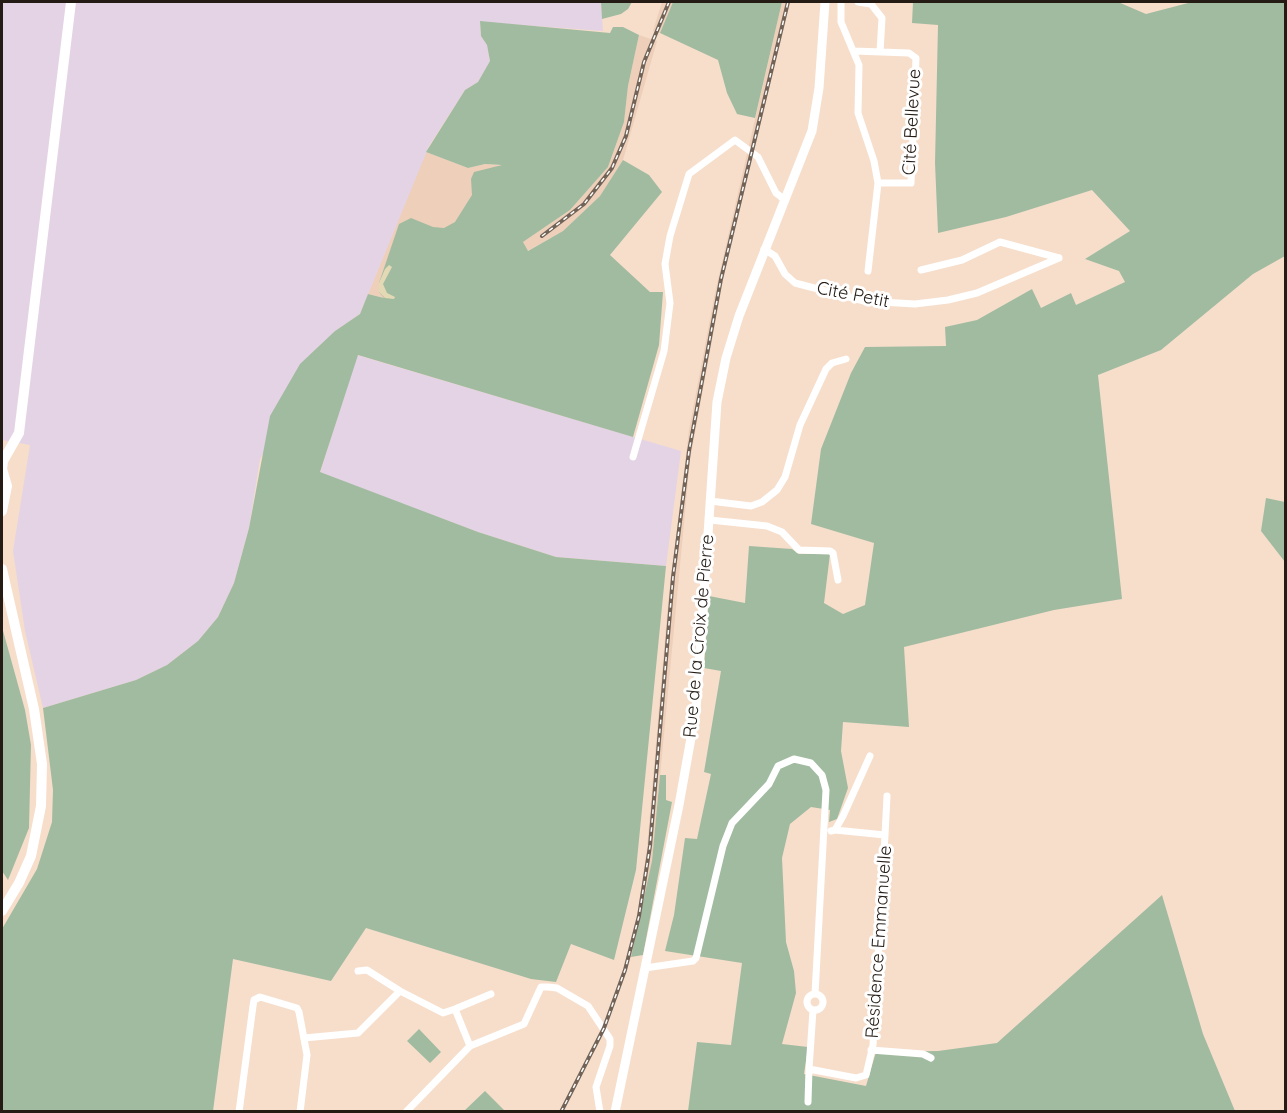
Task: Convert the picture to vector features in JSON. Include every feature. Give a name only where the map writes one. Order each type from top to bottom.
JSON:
[{"type":"main road","points":[[2,511],[7,486],[2,469],[3,461],[19,433],[71,2]]},
{"type":"main road","name":"Rue de la Croix de Pierre","points":[[615,1112],[679,805],[696,710],[717,402],[726,358],[764,249],[804,155],[816,114],[825,2]]},
{"type":"main road","points":[[2,448],[11,435],[13,426],[24,337],[37,278]]},
{"type":"main road","points":[[2,569],[34,710],[42,772],[37,832],[31,856],[19,883],[2,911]]},
{"type":"main road","points":[[2,599],[30,693]]},
{"type":"street","name":"Cité Bellevue","points":[[841,2],[841,22],[859,65],[858,113],[874,160],[878,183],[868,271]]},
{"type":"street","points":[[858,2],[871,4],[882,18],[880,52]]},
{"type":"street","name":"Cité Bellevue","points":[[854,51],[909,53],[916,58],[911,183],[878,183]]},
{"type":"street","points":[[633,457],[664,351],[670,303],[664,264],[687,179],[693,170],[735,140],[758,157],[776,193],[785,200]]},
{"type":"street","name":"Cité Petit","points":[[764,249],[776,256],[785,274],[795,283],[864,301],[915,304],[948,300],[977,293],[1059,258],[1000,242],[962,260],[921,270]]},
{"type":"street","points":[[710,501],[751,506],[762,502],[777,490],[785,477],[800,425],[826,369],[832,363],[846,359]]},
{"type":"street","points":[[710,520],[767,526],[782,532],[799,550],[830,551],[833,553],[838,580]]},
{"type":"street","points":[[835,830],[870,756]]},
{"type":"street","points":[[645,968],[693,962],[696,958],[723,846],[732,823],[758,798],[778,766],[794,759],[811,763],[822,776],[826,790],[815,994]]},
{"type":"street","name":"Résidence Emmanuelle","points":[[809,1069],[859,1078],[869,1069],[884,887],[887,795]]},
{"type":"street","name":"Résidence Emmanuelle","points":[[825,831],[885,835]]},
{"type":"street","points":[[358,971],[367,970],[400,991],[443,1013],[491,994]]},
{"type":"street","points":[[406,1112],[470,1046],[524,1024],[541,987],[557,988],[583,1002],[608,1035],[610,1046],[596,1087],[600,1112]]},
{"type":"street","points":[[304,1038],[358,1033],[400,991]]},
{"type":"street","points":[[808,1102],[813,1010],[807,1002],[809,996],[815,994],[821,997],[823,1002],[820,1008],[813,1010]]},
{"type":"street","points":[[239,1112],[254,1000],[265,997],[297,1008],[307,1055],[300,1112]]},
{"type":"street","points":[[455,1009],[470,1046]]},
{"type":"street","name":"Résidence Emmanuelle","points":[[871,1050],[923,1054],[931,1058]]},
{"type":"shaded area","points":[[2,2],[601,2],[603,31],[480,22],[481,36],[487,45],[490,61],[478,82],[465,90],[429,146],[360,314],[335,331],[260,459],[249,528],[234,583],[218,617],[198,641],[167,665],[136,680],[43,708],[25,631],[13,551],[30,445],[2,440]]},
{"type":"shaded area","points":[[662,2],[673,2],[660,33],[653,31]]},
{"type":"shaded area","points":[[782,2],[790,2],[725,270],[690,460],[652,861],[638,937],[631,957],[626,958],[638,911],[647,848],[668,603],[689,430],[715,293]]},
{"type":"shaded area","points":[[639,35],[657,41],[623,160],[600,196],[563,231],[527,251],[523,242],[570,210],[608,167],[624,122],[628,86]]},
{"type":"shaded area","points":[[426,152],[468,168],[485,164],[548,170],[385,298],[368,294]]},
{"type":"shaded area","points":[[357,355],[681,451],[666,566],[556,557],[478,532],[320,473]]},
{"type":"green space","points":[[601,2],[632,2],[621,14],[602,19]]},
{"type":"green space","points":[[673,2],[782,2],[755,118],[737,114],[727,93],[718,60],[660,33]]},
{"type":"green space","points":[[913,2],[1118,2],[1146,14],[1192,2],[1285,2],[1285,256],[1253,274],[1161,350],[1098,375],[1122,599],[1054,610],[904,647],[909,727],[843,722],[841,751],[848,788],[837,819],[829,822],[830,810],[811,807],[790,824],[782,858],[786,942],[794,971],[796,993],[782,1044],[808,1047],[804,1074],[866,1086],[876,1052],[938,1051],[997,1043],[1162,895],[1203,1034],[1235,1111],[688,1111],[697,1042],[731,1045],[742,963],[665,951],[674,915],[685,838],[697,839],[711,774],[704,772],[721,671],[704,668],[709,596],[745,603],[749,546],[792,549],[799,554],[830,554],[824,603],[843,614],[865,605],[874,543],[811,524],[821,449],[851,373],[865,347],[946,346],[945,327],[977,320],[1032,289],[1041,308],[1071,293],[1076,305],[1125,282],[1119,271],[1085,259],[1130,231],[1092,190],[1006,217],[938,233],[935,163],[938,25],[912,23]]},
{"type":"green space","points":[[480,21],[610,33],[613,27],[623,27],[639,35],[628,86],[624,122],[608,167],[570,210],[523,242],[528,251],[563,231],[600,196],[623,160],[649,175],[662,192],[610,255],[650,292],[663,292],[659,345],[633,437],[358,355],[320,472],[478,532],[556,557],[666,566],[636,870],[614,960],[571,944],[556,982],[531,979],[366,928],[331,981],[233,959],[213,1111],[2,1111],[2,929],[37,869],[52,822],[53,790],[43,708],[136,680],[167,665],[198,641],[218,617],[234,583],[249,528],[270,416],[300,364],[335,331],[360,314],[368,294],[384,298],[379,292],[379,283],[399,224],[411,218],[433,227],[444,228],[455,222],[472,195],[471,179],[474,172],[502,165],[485,164],[468,168],[426,152],[465,90],[478,82],[490,61],[487,45],[481,36]]},
{"type":"green space","points":[[1266,498],[1285,502],[1285,562],[1261,531]]},
{"type":"green space","points":[[2,627],[25,710],[31,745],[29,828],[8,880],[2,871]]},
{"type":"green space","points":[[660,775],[666,775],[666,800],[672,802],[643,955],[631,957],[652,861]]},
{"type":"green space","points":[[419,1029],[441,1052],[430,1063],[407,1041]]},
{"type":"green space","points":[[485,1091],[505,1111],[464,1111]]},
{"type":"sand","points":[[389,265],[392,267],[383,284],[387,293],[395,297],[394,299],[385,298],[379,292],[379,283]]},
{"type":"railway","points":[[542,236],[584,204],[612,168],[626,136],[644,62],[669,2]]},
{"type":"railway","points":[[561,1112],[604,1028],[625,970],[639,916],[650,846],[673,577],[689,451],[721,279],[788,2]]}]
